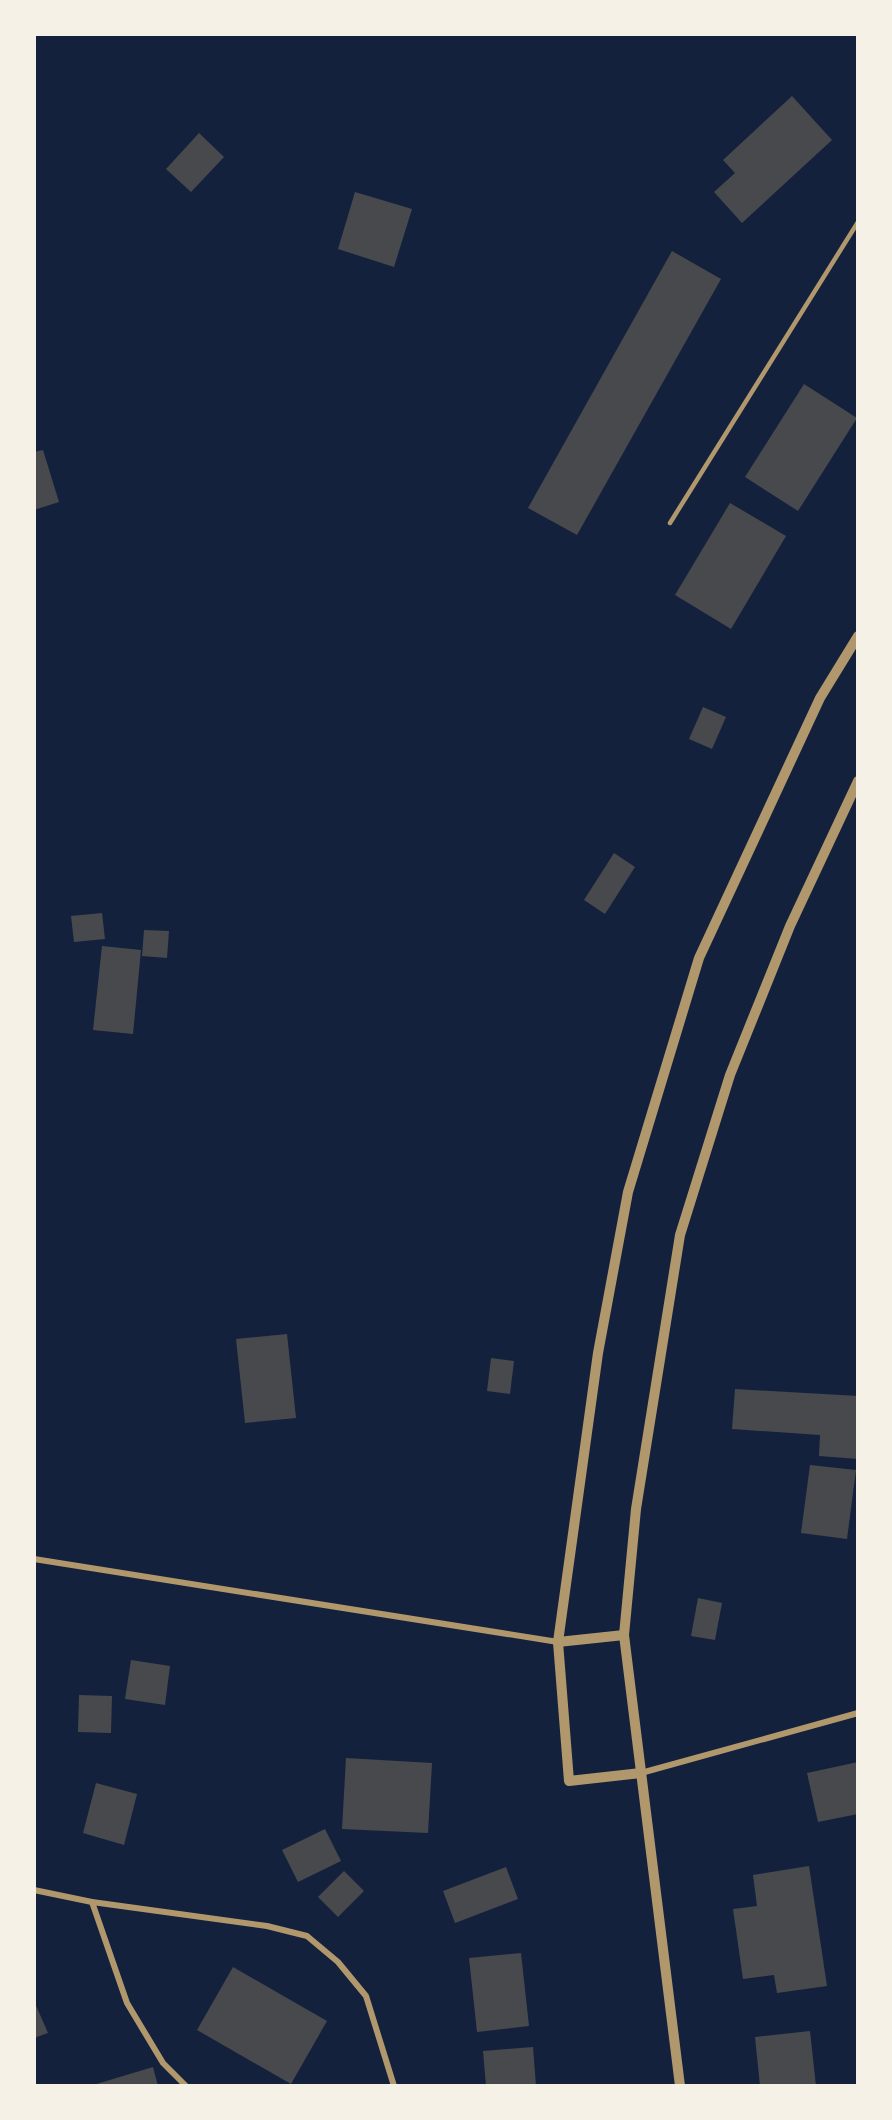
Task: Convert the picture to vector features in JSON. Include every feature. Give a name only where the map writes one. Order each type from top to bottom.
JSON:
[{"type":"street","points":[[858,636],[820,698],[699,958],[631,1181],[598,1353],[558,1642],[570,1781],[640,1773],[858,1713]]},
{"type":"street","points":[[680,2085],[624,1635],[636,1509],[680,1235],[730,1075],[790,926],[858,781]]},
{"type":"street","points":[[34,1559],[558,1642],[624,1635]]},
{"type":"street","points":[[34,1890],[92,1902],[267,1926],[307,1936],[339,1962],[366,1996],[394,2085]]},
{"type":"street","points":[[92,1902],[127,2003],[163,2063],[186,2085]]},
{"type":"lane","points":[[670,523],[858,222]]},
{"type":"building","points":[[792,96],[832,140],[742,223],[714,192],[735,173],[723,160]]},
{"type":"building","points":[[199,133],[224,157],[191,192],[166,169]]},
{"type":"building","points":[[355,192],[412,209],[394,267],[338,249]]},
{"type":"building","points":[[672,251],[721,279],[577,535],[528,508]]},
{"type":"building","points":[[804,384],[857,418],[798,511],[745,477]]},
{"type":"building","points":[[43,450],[59,502],[34,510],[34,452]]},
{"type":"building","points":[[730,503],[786,536],[731,629],[675,595]]},
{"type":"building","points":[[703,707],[726,717],[712,749],[689,739]]},
{"type":"building","points":[[614,853],[635,867],[605,914],[584,900]]},
{"type":"building","points":[[102,913],[105,939],[74,942],[71,916]]},
{"type":"building","points":[[144,930],[169,931],[167,958],[142,956]]},
{"type":"building","points":[[102,946],[141,950],[133,1034],[93,1030]]},
{"type":"building","points":[[287,1334],[296,1418],[245,1423],[236,1339]]},
{"type":"building","points":[[491,1358],[514,1361],[510,1394],[487,1391]]},
{"type":"building","points":[[735,1389],[858,1396],[858,1459],[819,1456],[820,1435],[732,1429]]},
{"type":"building","points":[[810,1465],[856,1470],[847,1539],[801,1533]]},
{"type":"building","points":[[698,1598],[722,1603],[715,1640],[691,1636]]},
{"type":"building","points":[[131,1660],[170,1666],[165,1705],[125,1699]]},
{"type":"building","points":[[79,1695],[112,1696],[111,1733],[78,1732]]},
{"type":"building","points":[[346,1758],[432,1763],[428,1833],[342,1829]]},
{"type":"building","points":[[858,1762],[858,1814],[818,1822],[807,1773]]},
{"type":"building","points":[[96,1783],[137,1794],[124,1845],[83,1833]]},
{"type":"building","points":[[325,1829],[341,1861],[298,1882],[282,1850]]},
{"type":"building","points":[[809,1866],[827,1986],[777,1993],[774,1975],[743,1979],[733,1909],[757,1906],[753,1875]]},
{"type":"building","points":[[506,1867],[518,1899],[455,1923],[443,1891]]},
{"type":"building","points":[[344,1871],[364,1891],[338,1917],[318,1897]]},
{"type":"building","points":[[521,1953],[529,2026],[477,2032],[469,1958]]},
{"type":"building","points":[[233,1967],[327,2021],[291,2084],[197,2030]]},
{"type":"building","points":[[34,2001],[48,2033],[34,2038]]},
{"type":"building","points":[[810,2031],[816,2086],[760,2086],[755,2037]]},
{"type":"building","points":[[533,2047],[536,2086],[486,2086],[483,2051]]},
{"type":"building","points":[[153,2067],[158,2086],[93,2086],[93,2085]]}]
